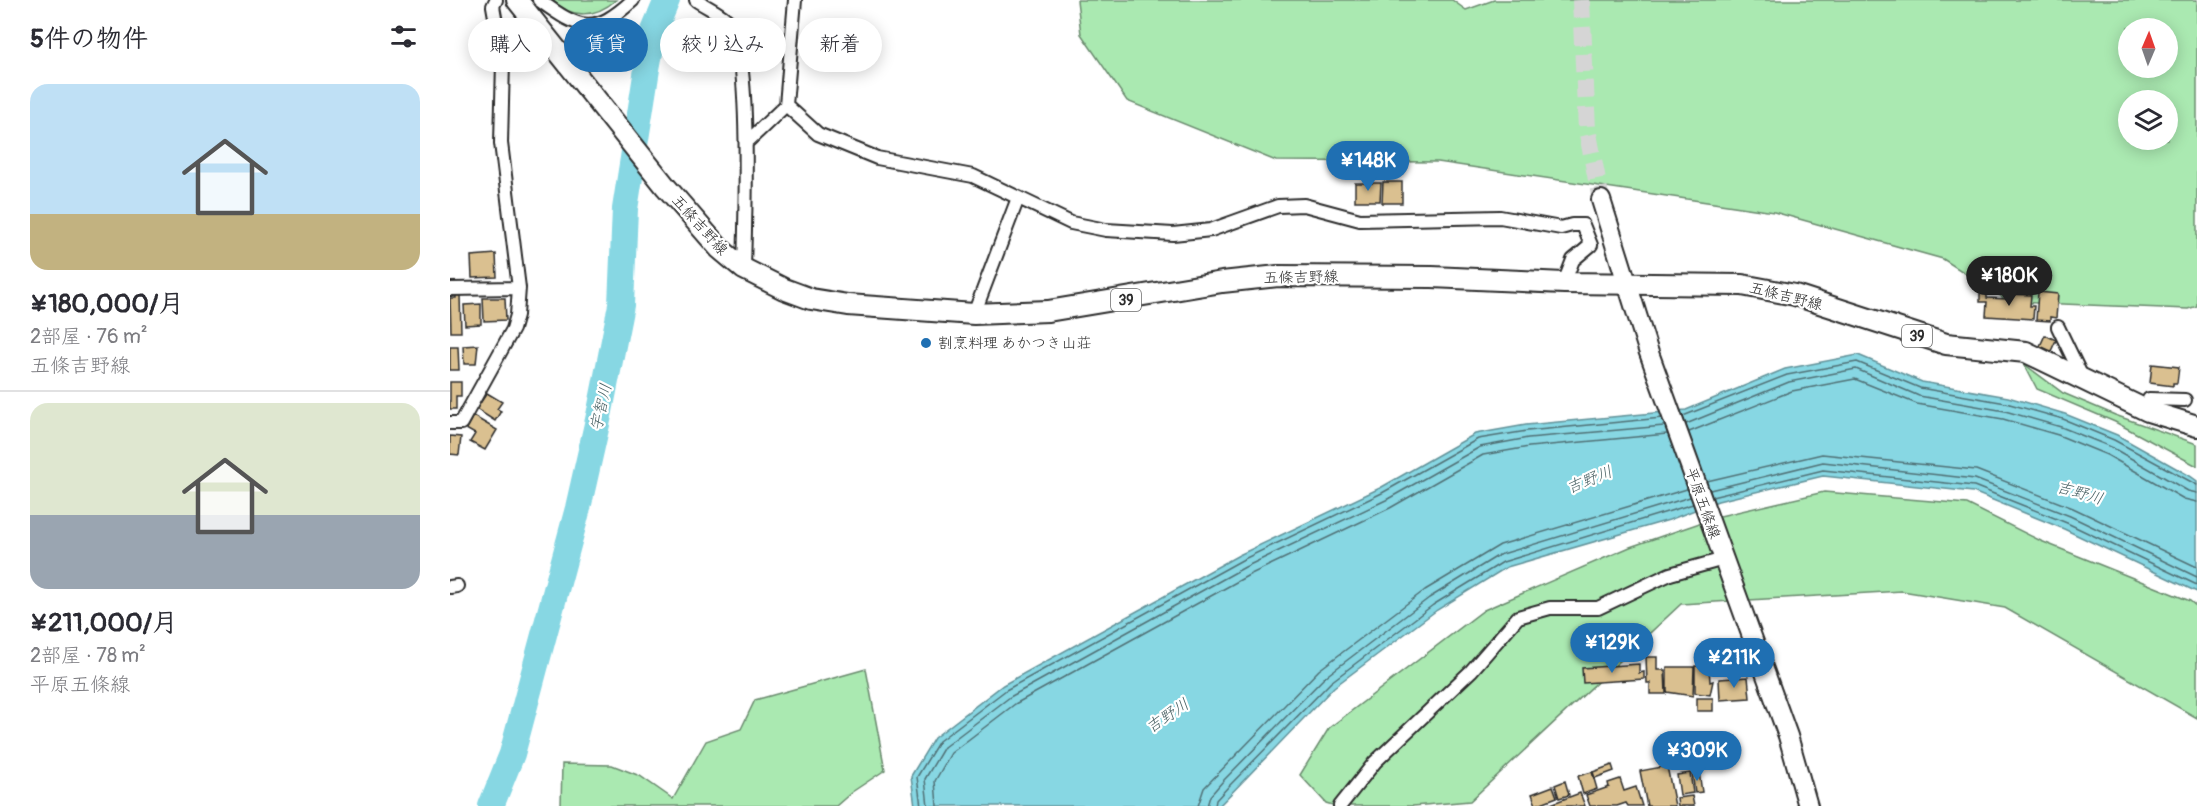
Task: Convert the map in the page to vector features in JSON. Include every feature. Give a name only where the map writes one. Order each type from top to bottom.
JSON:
[{"type":"main road","name":"五條吉野線","points":[[517,0],[666,187],[719,248],[744,269],[784,289],[811,298],[848,305],[974,314],[1048,311],[1222,282],[1278,276],[1432,277],[1564,283],[1742,285],[1795,295],[1946,344],[2026,352],[2148,411],[2197,426]]},
{"type":"main road","name":"平原五條線","points":[[1601,200],[1648,350],[1788,736],[1808,806]]},
{"type":"street","points":[[450,423],[461,423],[513,329],[517,315],[519,288],[501,143],[503,62],[493,6],[495,0]]},
{"type":"street","points":[[539,0],[559,15],[578,24],[598,24],[615,18],[633,0]]},
{"type":"street","points":[[696,0],[731,23],[741,56],[746,142],[744,269]]},
{"type":"street","points":[[746,142],[786,105],[795,0]]},
{"type":"street","points":[[786,105],[818,134],[877,158],[973,176],[1071,223],[1106,230],[1173,234],[1210,230],[1278,206],[1304,205],[1360,220],[1500,217],[1561,228],[1583,225],[1591,245],[1573,260],[1564,283]]},
{"type":"street","points":[[974,314],[1018,198]]},
{"type":"street","points":[[450,289],[519,288]]},
{"type":"street","points":[[2058,327],[2083,380]]},
{"type":"street","points":[[2148,411],[2149,399],[2185,400]]},
{"type":"street","points":[[1340,806],[1375,762],[1472,671],[1518,617],[1550,608],[1598,608],[1670,574],[1725,559]]},
{"type":"green space","points":[[552,0],[616,0],[600,10],[584,14],[567,11]]},
{"type":"green space","points":[[1077,0],[1452,0],[1466,10],[1494,0],[2197,0],[2197,306],[2188,309],[2010,302],[1943,259],[1774,212],[1438,162],[1276,161],[1127,101],[1081,34]]},
{"type":"green space","points":[[2024,364],[2063,393],[2115,415],[2197,444],[2197,466],[2115,422],[2037,389]]},
{"type":"green space","points":[[1824,492],[1967,504],[2041,541],[2190,601],[2197,607],[2197,718],[2005,608],[1902,591],[1681,604],[1470,801],[1413,806],[1336,806],[1326,803],[1300,775],[1329,728],[1484,610],[1630,547],[1720,516]]},
{"type":"green space","points":[[866,669],[885,770],[852,792],[836,806],[561,806],[562,764],[612,765],[640,776],[673,799],[706,741],[741,729],[755,700]]},
{"type":"water","name":"吉野川","points":[[1858,355],[1922,382],[2008,397],[2065,414],[2117,435],[2190,476],[2197,481],[2197,592],[2064,529],[1973,492],[1823,476],[1718,501],[1669,520],[1507,567],[1437,610],[1334,687],[1219,806],[915,806],[911,776],[934,738],[1003,685],[1239,555],[1380,488],[1475,434],[1526,425],[1686,410],[1785,369]]},
{"type":"building","points":[[1383,182],[1402,182],[1402,203],[1382,203]]},
{"type":"building","points":[[1355,183],[1381,183],[1380,201],[1355,201]]},
{"type":"building","points":[[496,254],[497,277],[472,278],[471,256]]},
{"type":"building","points":[[1997,278],[2017,281],[2016,286],[2012,286],[2012,291],[1997,290]]},
{"type":"building","points":[[2038,292],[2058,294],[2056,318],[2050,317],[2050,321],[2036,320]]},
{"type":"building","points":[[1980,294],[1987,294],[1987,298],[2008,299],[2008,294],[2031,295],[2030,306],[2034,306],[2033,319],[1986,316],[1987,302],[1980,302]]},
{"type":"building","points":[[456,295],[460,295],[461,332],[451,332],[450,298],[456,298]]},
{"type":"building","points":[[483,298],[505,298],[506,320],[484,321]]},
{"type":"building","points":[[481,304],[481,324],[465,325],[464,305]]},
{"type":"building","points":[[2045,335],[2056,340],[2051,351],[2040,346]]},
{"type":"building","points":[[478,345],[476,364],[464,364],[463,346]]},
{"type":"building","points":[[450,347],[458,347],[459,370],[450,370]]},
{"type":"building","points":[[2152,364],[2179,367],[2177,383],[2173,383],[2173,386],[2150,383]]},
{"type":"building","points":[[450,382],[461,382],[461,396],[456,396],[456,409],[450,409]]},
{"type":"building","points":[[487,393],[502,402],[497,409],[501,411],[495,421],[476,409]]},
{"type":"building","points":[[473,416],[497,430],[485,450],[470,442],[475,434],[466,429]]},
{"type":"building","points":[[450,436],[461,437],[459,455],[450,454]]},
{"type":"building","points":[[1646,657],[1657,657],[1657,670],[1665,670],[1666,694],[1650,694],[1650,683],[1647,683]]},
{"type":"building","points":[[1639,664],[1639,673],[1644,672],[1644,679],[1583,683],[1582,668]]},
{"type":"building","points":[[1695,666],[1709,666],[1710,682],[1713,681],[1710,695],[1695,693]]},
{"type":"building","points":[[1667,667],[1694,667],[1693,696],[1667,692]]},
{"type":"building","points":[[1748,677],[1750,698],[1720,700],[1719,679]]},
{"type":"building","points":[[1697,698],[1713,698],[1713,711],[1697,711]]},
{"type":"building","points":[[1612,765],[1614,771],[1595,778],[1593,772]]},
{"type":"building","points":[[1667,766],[1675,806],[1647,806],[1640,771]]},
{"type":"building","points":[[1592,772],[1597,789],[1583,794],[1578,776]]},
{"type":"building","points":[[1699,772],[1702,792],[1695,793],[1692,773]]},
{"type":"building","points":[[1690,773],[1693,793],[1680,795],[1677,775]]},
{"type":"building","points":[[1620,779],[1624,791],[1636,787],[1642,806],[1628,806],[1626,803],[1617,806],[1590,806],[1586,795],[1609,787],[1608,783]]},
{"type":"building","points":[[1565,781],[1569,795],[1559,798],[1555,785]]},
{"type":"building","points":[[1553,786],[1557,797],[1536,805],[1532,794]]},
{"type":"building","points":[[1580,793],[1585,806],[1548,805]]},
{"type":"building","points":[[1692,796],[1694,806],[1678,806],[1677,798]]},
{"type":"waterway","name":"宇智川","points":[[491,806],[512,754],[578,508],[600,411],[621,305],[625,209],[647,69],[654,31],[667,0]]},
{"type":"tunnel","points":[[1581,0],[1587,129],[1601,200]]},
{"type":"place","name":"割烹料理 あかつき山荘","points":[[926,343]]}]
